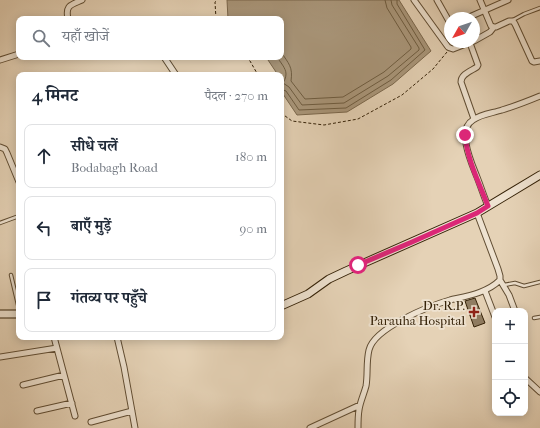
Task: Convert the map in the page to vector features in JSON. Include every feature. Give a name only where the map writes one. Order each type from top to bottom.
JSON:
[{"type":"street","points":[[68,16],[67,10],[69,6],[82,0]]},
{"type":"street","points":[[414,0],[444,41]]},
{"type":"street","points":[[437,0],[444,12]]},
{"type":"street","points":[[480,0],[490,24],[494,27]]},
{"type":"street","points":[[480,12],[508,0]]},
{"type":"street","points":[[480,38],[490,32],[494,27],[512,21],[515,24],[532,61],[540,61]]},
{"type":"street","points":[[450,48],[454,48]]},
{"type":"street","points":[[474,48],[478,65],[477,68],[463,76],[460,80],[474,119]]},
{"type":"street","points":[[0,60],[16,55]]},
{"type":"street","points":[[166,60],[174,72]]},
{"type":"street","points":[[488,206],[470,159],[466,144],[466,128],[474,119],[540,96]]},
{"type":"street","points":[[0,146],[7,152],[16,174]]},
{"type":"street","points":[[284,305],[308,294],[329,279],[352,268],[477,213],[540,175]]},
{"type":"street","points":[[477,213],[498,269],[500,280],[509,295],[514,308]]},
{"type":"street","points":[[358,428],[359,410],[366,386],[369,349],[378,336],[396,323],[420,311],[440,303],[485,291],[500,280]]},
{"type":"street","points":[[485,291],[492,309]]},
{"type":"street","points":[[0,314],[16,314]]},
{"type":"street","points":[[55,340],[75,416]]},
{"type":"street","points":[[118,340],[135,428]]},
{"type":"street","points":[[0,357],[57,348]]},
{"type":"street","points":[[23,385],[64,375]]},
{"type":"street","points":[[527,380],[540,392]]},
{"type":"street","points":[[37,411],[72,403]]},
{"type":"street","points":[[310,428],[360,406]]},
{"type":"street","points":[[91,422],[132,411]]},
{"type":"lane","points":[[512,21],[524,14],[540,8]]},
{"type":"lane","points":[[0,223],[16,217]]},
{"type":"lane","points":[[11,275],[16,296]]},
{"type":"lane","points":[[504,286],[515,283],[524,286],[540,282]]},
{"type":"lane","points":[[534,318],[540,317]]},
{"type":"path","points":[[216,16],[215,2],[217,0]]},
{"type":"path","points":[[284,115],[292,121],[324,125],[358,120],[402,95],[433,69],[450,48]]},
{"type":"path","points":[[249,60],[256,72]]},
{"type":"water","points":[[227,0],[399,0],[431,51],[393,84],[347,112],[297,115],[284,96],[284,72],[276,72],[268,60],[284,60],[284,16],[228,16]]},
{"type":"building","points":[[475,298],[485,323],[474,327],[465,301]]},
{"type":"place","name":"Dr. R.P. Parauha Hospital","points":[[474,312]]},
{"type":"route","points":[[358,265],[477,213],[488,206],[470,159],[465,135]]}]
